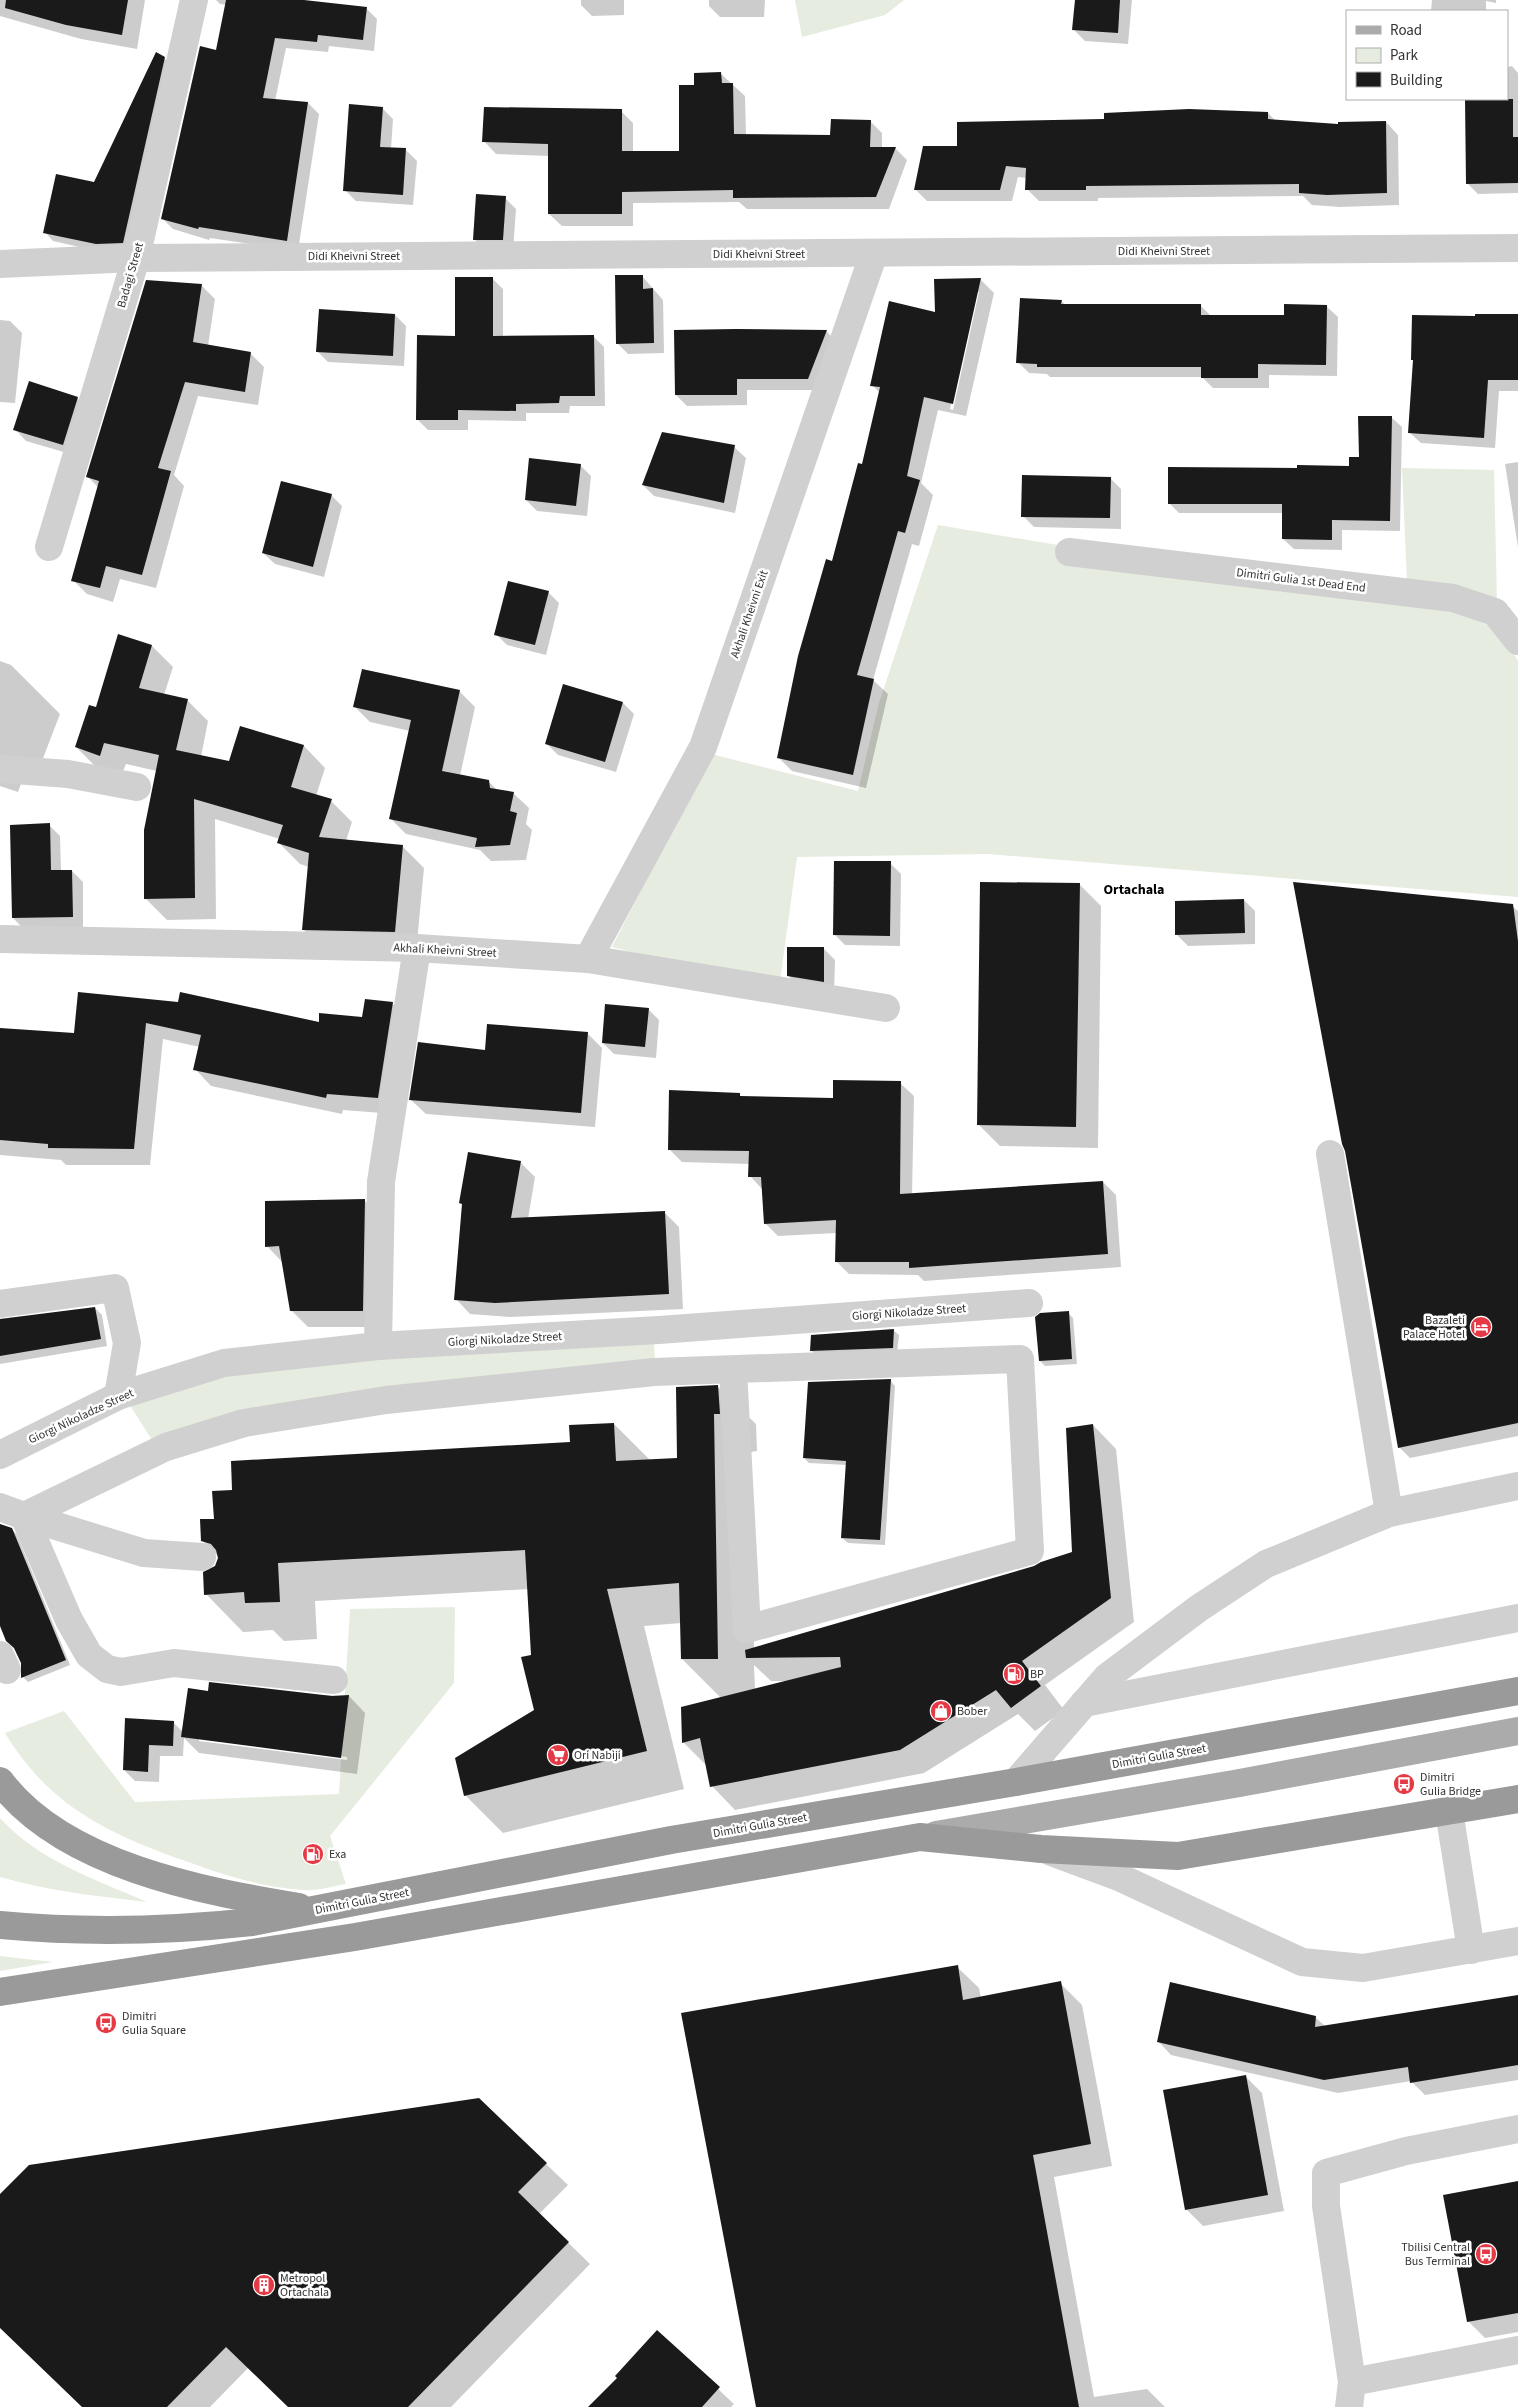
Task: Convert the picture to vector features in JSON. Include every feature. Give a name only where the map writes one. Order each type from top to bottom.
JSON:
[{"type":"highway","name":"Dimitri Gulia Street","points":[[0,1925],[58,1931],[193,1928],[252,1922],[672,1840],[1016,1782],[1518,1691]]},
{"type":"highway","points":[[0,1781],[12,1797],[39,1821],[74,1843],[114,1861],[231,1896],[318,1910]]},
{"type":"highway","points":[[0,1992],[355,1937],[920,1837],[1041,1849],[1178,1856],[1518,1799]]},
{"type":"main road","points":[[920,1837],[1243,1782],[1518,1731]]},
{"type":"street","name":"Badagi Street","points":[[49,546],[136,258],[194,0]]},
{"type":"street","name":"Didi Kheivni Street","points":[[0,264],[136,258],[1518,248]]},
{"type":"street","name":"Akhali Kheivni Exit","points":[[588,959],[703,747],[874,253]]},
{"type":"street","name":"Dimitri Gulia 1st Dead End","points":[[1069,552],[1453,598],[1495,612],[1518,641]]},
{"type":"street","points":[[0,769],[68,774],[136,787]]},
{"type":"street","name":"Akhali Kheivni Street","points":[[0,939],[417,948],[588,959],[886,1008]]},
{"type":"street","points":[[378,1346],[381,1182],[417,948]]},
{"type":"street","points":[[1330,1154],[1389,1513]]},
{"type":"street","points":[[0,1304],[115,1288],[127,1343],[118,1396]]},
{"type":"street","name":"Giorgi Nikoladze Street","points":[[0,1455],[118,1396],[224,1363],[378,1346],[669,1330],[1029,1303]]},
{"type":"street","points":[[12,1512],[166,1447],[244,1422],[386,1400],[654,1372],[1020,1360],[1030,1551],[747,1629],[733,1370]]},
{"type":"street","points":[[1016,1782],[1107,1677],[1199,1608],[1266,1564],[1389,1513],[1518,1486]]},
{"type":"street","points":[[12,1512],[144,1553],[202,1557]]},
{"type":"street","points":[[12,1512],[89,1655],[107,1669],[122,1672],[174,1663],[334,1680]]},
{"type":"street","points":[[1084,1703],[1518,1618]]},
{"type":"street","points":[[1449,1811],[1471,1950]]},
{"type":"street","points":[[1041,1849],[1121,1878],[1302,1962],[1363,1968],[1518,1941]]},
{"type":"street","points":[[1518,2129],[1406,2151],[1326,2173],[1326,2206],[1350,2394],[1518,2350]]},
{"type":"green space","points":[[795,0],[904,0],[885,15],[802,37]]},
{"type":"green space","points":[[1402,468],[1494,470],[1497,603],[1407,581]]},
{"type":"green space","points":[[938,525],[1446,610],[1480,621],[1489,626],[1503,639],[1518,661],[1518,897],[988,854],[797,857],[780,981],[713,973],[612,947],[711,754],[858,791],[879,703]]},
{"type":"green space","points":[[654,1343],[656,1382],[386,1387],[154,1443],[126,1399],[225,1370],[378,1351]]},
{"type":"green space","points":[[455,1607],[454,1683],[330,1836],[346,1884],[309,1890],[262,1884],[221,1873],[137,1842],[86,1816],[64,1800],[43,1782],[23,1759],[5,1733],[64,1711],[135,1802],[339,1794],[350,1609]]},
{"type":"green space","points":[[0,1818],[32,1846],[69,1868],[147,1902],[54,1889],[0,1877]]},
{"type":"green space","points":[[0,1956],[53,1962],[0,1971]]},
{"type":"building","points":[[6,0],[128,0],[122,35],[66,25],[5,8]]},
{"type":"building","points":[[226,0],[304,0],[367,7],[363,40],[318,35],[317,42],[275,38],[263,98],[308,102],[287,241],[199,227],[198,229],[161,219],[200,46],[216,50]]},
{"type":"building","points":[[1075,0],[1120,0],[1118,33],[1072,30]]},
{"type":"building","points":[[156,52],[165,57],[123,243],[96,244],[43,233],[56,174],[94,182]]},
{"type":"building","points":[[721,72],[722,83],[733,83],[734,134],[830,135],[831,119],[871,120],[870,147],[896,147],[876,197],[733,198],[733,190],[622,192],[622,214],[548,214],[548,144],[482,142],[484,107],[622,109],[622,151],[679,151],[679,85],[694,85],[694,73]]},
{"type":"building","points":[[1513,99],[1513,137],[1518,137],[1518,183],[1466,184],[1465,100]]},
{"type":"building","points":[[349,104],[383,107],[380,147],[406,148],[403,195],[343,191]]},
{"type":"building","points":[[1189,109],[1268,112],[1268,119],[1338,124],[1338,122],[1386,121],[1387,193],[1327,195],[1299,193],[1299,184],[1086,186],[1086,190],[1025,190],[1026,168],[1006,166],[1000,190],[914,190],[923,146],[957,146],[957,122],[1104,119],[1104,113]]},
{"type":"building","points":[[476,194],[506,196],[503,240],[473,240]]},
{"type":"building","points":[[615,275],[643,275],[643,289],[653,288],[654,343],[616,344]]},
{"type":"building","points":[[455,277],[493,277],[493,336],[594,335],[595,396],[560,396],[559,403],[516,404],[516,411],[458,410],[458,420],[416,420],[417,335],[455,336]]},
{"type":"building","points":[[981,278],[953,404],[924,397],[907,476],[920,480],[905,533],[898,531],[857,675],[874,679],[853,775],[777,758],[798,656],[826,559],[832,561],[858,463],[862,464],[880,387],[870,386],[889,301],[935,312],[934,279]]},
{"type":"building","points":[[146,280],[202,284],[193,342],[251,352],[245,392],[185,382],[158,468],[171,471],[142,575],[106,566],[100,588],[71,581],[99,481],[86,477]]},
{"type":"building","points":[[1020,298],[1062,300],[1061,304],[1201,304],[1201,315],[1284,315],[1284,304],[1327,305],[1326,365],[1258,364],[1258,378],[1201,378],[1201,367],[1037,367],[1037,364],[1016,363]]},
{"type":"building","points":[[319,309],[395,314],[393,356],[316,352]]},
{"type":"building","points":[[1475,314],[1518,314],[1518,380],[1488,380],[1484,438],[1408,433],[1413,360],[1411,360],[1412,315],[1475,316]]},
{"type":"building","points":[[674,330],[827,330],[808,379],[737,379],[737,395],[675,395]]},
{"type":"building","points":[[29,381],[78,397],[63,445],[13,430]]},
{"type":"building","points":[[1358,416],[1392,416],[1390,521],[1332,520],[1332,540],[1282,539],[1282,504],[1168,504],[1168,467],[1297,468],[1297,465],[1349,466],[1349,457],[1359,457]]},
{"type":"building","points":[[662,432],[735,445],[724,503],[642,485]]},
{"type":"building","points":[[529,458],[581,464],[576,506],[525,500]]},
{"type":"building","points":[[1022,475],[1111,477],[1110,518],[1021,517]]},
{"type":"building","points":[[281,481],[332,494],[313,567],[262,553]]},
{"type":"building","points":[[508,581],[549,591],[535,645],[494,635]]},
{"type":"building","points":[[118,634],[152,645],[139,688],[188,699],[176,750],[229,761],[240,726],[304,745],[291,787],[332,799],[319,837],[403,845],[395,932],[302,930],[309,853],[277,843],[283,825],[194,799],[195,898],[144,899],[144,830],[159,755],[104,743],[100,756],[75,747],[89,705],[96,707]]},
{"type":"building","points":[[362,669],[460,690],[442,771],[489,780],[490,788],[514,792],[510,811],[517,813],[510,845],[475,847],[477,838],[389,819],[411,720],[353,707]]},
{"type":"building","points":[[563,684],[623,702],[605,762],[545,744]]},
{"type":"building","points":[[50,823],[51,870],[72,870],[73,917],[12,918],[10,825]]},
{"type":"building","points":[[834,861],[891,861],[890,936],[833,935]]},
{"type":"building","points":[[980,882],[1080,883],[1076,1127],[977,1125]]},
{"type":"building","points":[[1293,882],[1513,904],[1518,941],[1518,1423],[1398,1448],[1345,1151],[1342,1144]]},
{"type":"building","points":[[1244,899],[1245,933],[1175,935],[1175,901]]},
{"type":"building","points":[[787,947],[824,947],[824,982],[787,976]]},
{"type":"building","points":[[78,992],[178,1002],[180,992],[319,1022],[319,1013],[362,1017],[365,999],[393,1002],[378,1098],[327,1094],[326,1098],[193,1070],[201,1035],[146,1023],[134,1149],[48,1148],[48,1144],[0,1140],[0,1028],[74,1033]]},
{"type":"building","points":[[605,1004],[649,1008],[645,1047],[602,1043]]},
{"type":"building","points":[[487,1024],[588,1032],[581,1113],[409,1100],[418,1042],[485,1050]]},
{"type":"building","points":[[833,1080],[901,1081],[900,1194],[1103,1181],[1108,1254],[909,1268],[909,1262],[835,1262],[836,1220],[764,1224],[761,1177],[748,1177],[749,1151],[668,1150],[669,1090],[740,1093],[740,1096],[833,1098]]},
{"type":"building","points":[[468,1152],[521,1161],[511,1218],[665,1211],[669,1294],[495,1303],[454,1300],[462,1204],[459,1203]]},
{"type":"building","points":[[365,1199],[363,1311],[290,1311],[279,1246],[265,1247],[265,1201]]},
{"type":"building","points":[[95,1307],[101,1339],[0,1356],[0,1319]]},
{"type":"building","points":[[1069,1311],[1072,1359],[1039,1361],[1035,1317],[1040,1313]]},
{"type":"building","points":[[894,1329],[893,1348],[810,1351],[811,1335]]},
{"type":"building","points":[[891,1379],[880,1540],[841,1538],[846,1461],[803,1458],[808,1382]]},
{"type":"building","points":[[718,1385],[720,1414],[714,1414],[718,1659],[681,1659],[679,1583],[607,1589],[647,1751],[464,1796],[455,1758],[534,1710],[521,1657],[531,1655],[525,1550],[278,1563],[280,1602],[245,1603],[244,1592],[204,1595],[203,1572],[215,1566],[218,1558],[216,1550],[211,1544],[201,1541],[200,1519],[214,1519],[212,1491],[232,1490],[231,1461],[570,1442],[569,1425],[614,1423],[616,1461],[677,1458],[676,1387]]},
{"type":"building","points":[[1093,1424],[1111,1598],[1022,1661],[1041,1686],[1011,1708],[996,1690],[900,1750],[710,1787],[700,1738],[682,1743],[681,1707],[841,1667],[840,1657],[746,1658],[745,1650],[1034,1566],[1072,1552],[1066,1428]]},
{"type":"building","points":[[0,1524],[12,1528],[66,1660],[21,1678],[21,1663],[14,1648],[6,1641],[0,1626]]},
{"type":"building","points":[[209,1682],[332,1696],[349,1695],[341,1758],[181,1737],[188,1688],[208,1691]]},
{"type":"building","points":[[125,1718],[174,1721],[173,1746],[149,1745],[148,1772],[123,1770]]},
{"type":"building","points":[[958,1965],[963,2000],[1061,1981],[1091,2144],[1033,2155],[1079,2407],[756,2407],[681,2013]]},
{"type":"building","points":[[1170,1982],[1316,2016],[1315,2027],[1518,1995],[1518,2065],[1410,2083],[1408,2067],[1324,2080],[1157,2042]]},
{"type":"building","points":[[1246,2075],[1268,2195],[1185,2210],[1163,2090]]},
{"type":"building","name":"Metropol Ortachala","points":[[479,2098],[547,2163],[518,2192],[569,2242],[408,2407],[288,2407],[226,2347],[167,2407],[82,2407],[0,2328],[0,2194],[29,2165]]},
{"type":"building","name":"Tbilisi Central Bus Terminal","points":[[1518,2181],[1518,2313],[1467,2322],[1443,2195]]},
{"type":"building","points":[[657,2330],[720,2387],[702,2407],[588,2407],[617,2378],[615,2376]]},
{"type":"place","name":"Bazaleti Palace Hotel","points":[[1481,1327]]},
{"type":"place","name":"BP","points":[[1014,1674]]},
{"type":"place","name":"Bober","points":[[941,1711]]},
{"type":"place","name":"Ori Nabiji","points":[[558,1755]]},
{"type":"place","name":"Dimitri Gulia Bridge","points":[[1404,1784]]},
{"type":"place","name":"Exa","points":[[313,1854]]},
{"type":"place","name":"Dimitri Gulia Square","points":[[106,2023]]},
{"type":"place","name":"Tbilisi Central Bus Terminal","points":[[1486,2254]]},
{"type":"place","name":"Metropol Ortachala","points":[[264,2285]]},
{"type":"district","name":"Ortachala","points":[[1134,889]]}]
